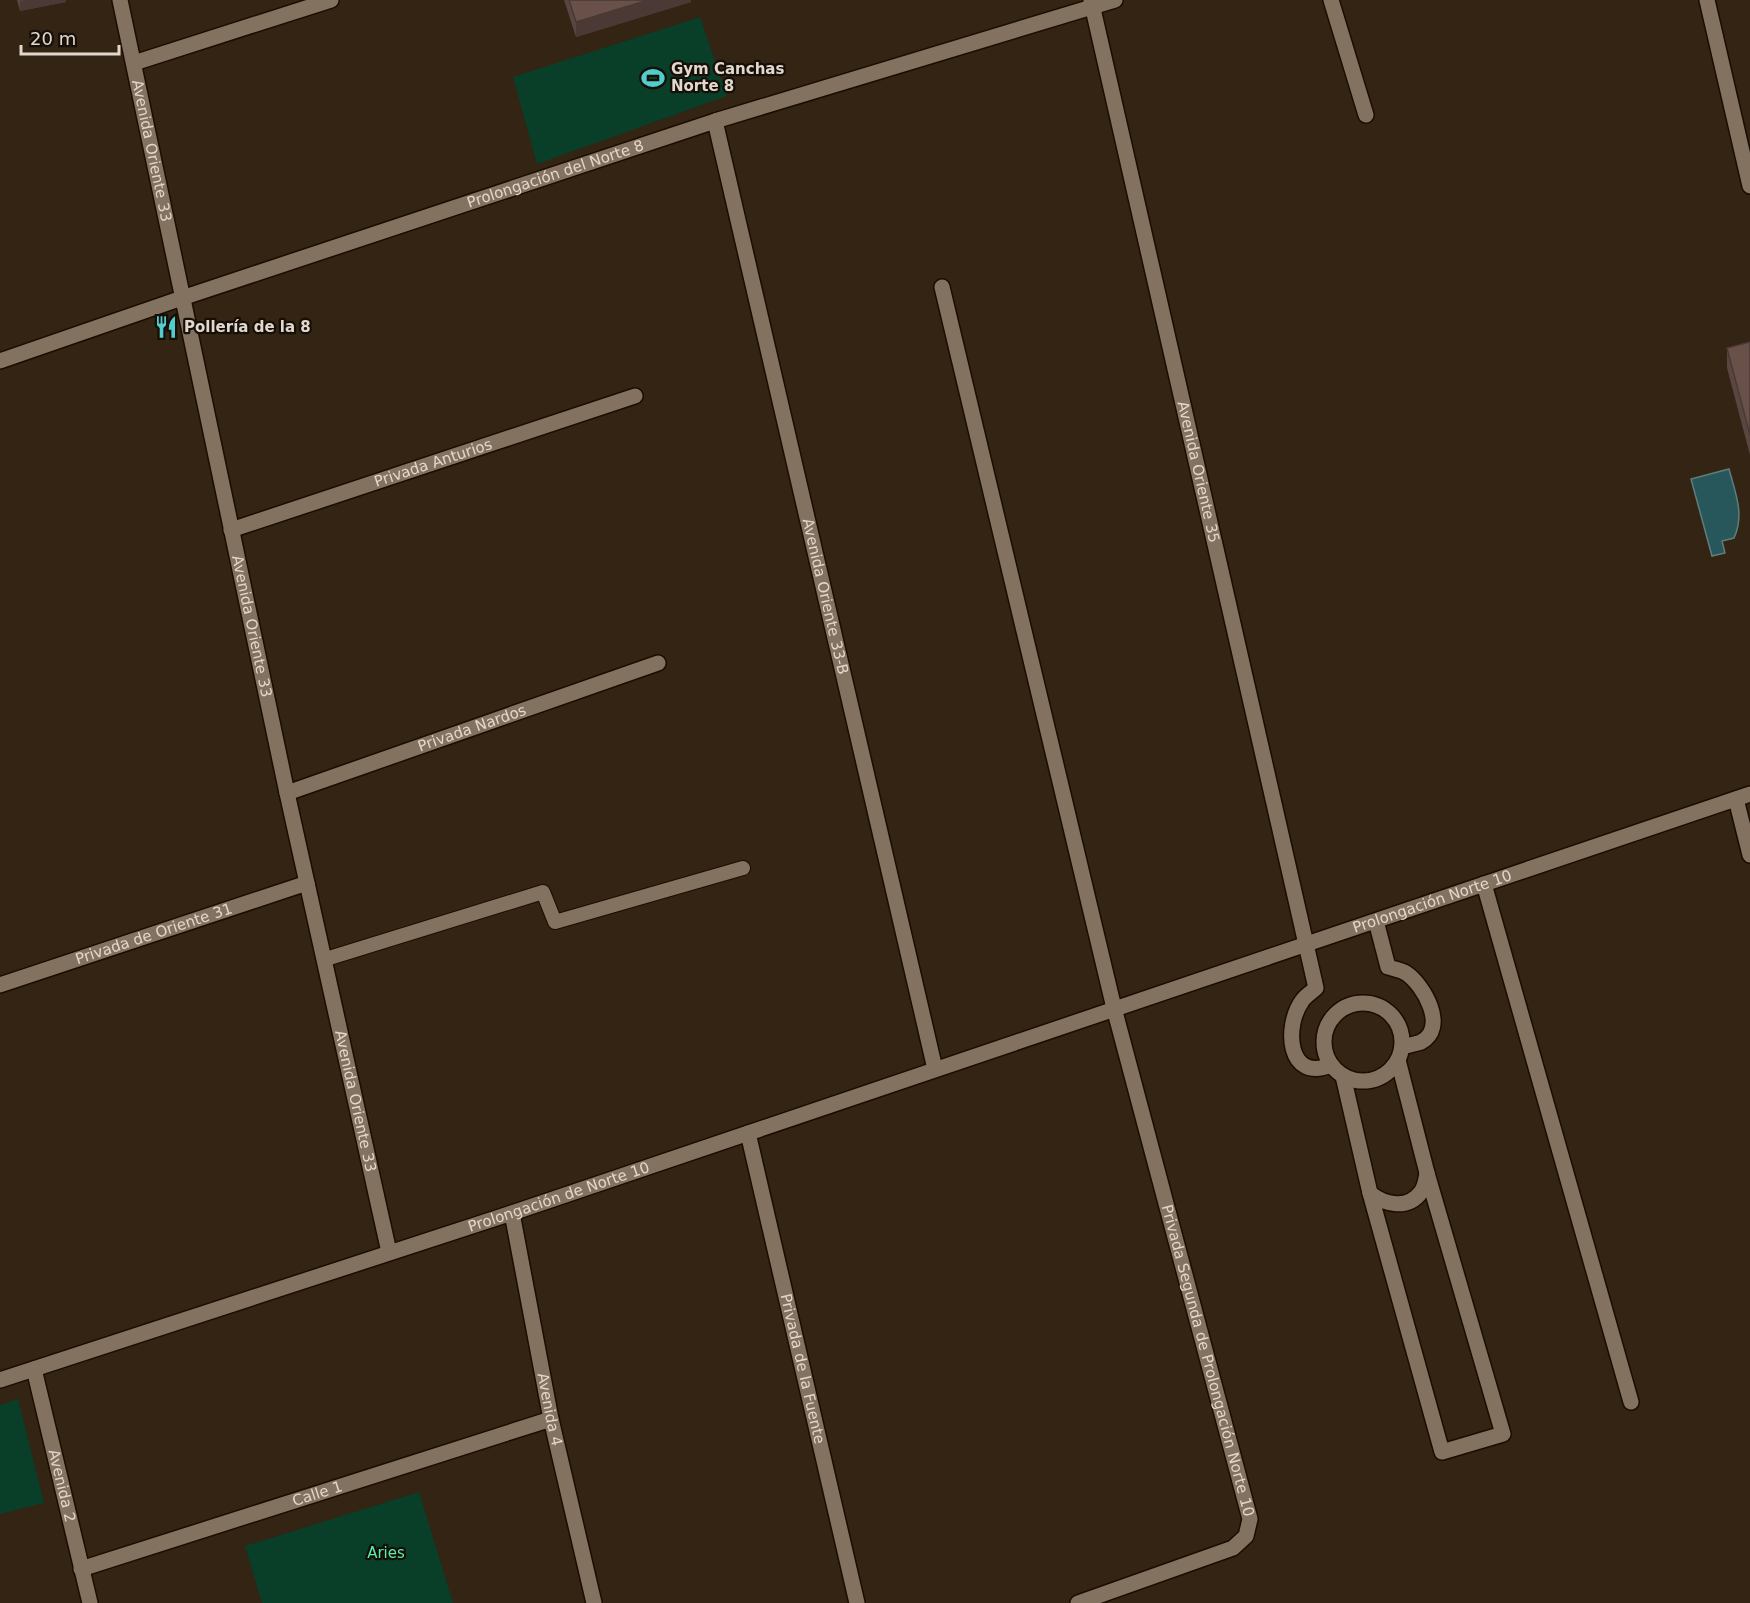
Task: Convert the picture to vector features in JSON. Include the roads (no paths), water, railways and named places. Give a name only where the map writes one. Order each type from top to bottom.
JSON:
[{"type":"street","name":"Avenida Oriente 33","points":[[120,0],[287,793],[326,959],[389,1252]]},
{"type":"street","points":[[134,63],[331,0]]},
{"type":"street","name":"Prolongación del Norte 8","points":[[0,362],[182,298],[716,121],[1092,4],[1114,0]]},
{"type":"street","points":[[1331,0],[1366,115]]},
{"type":"street","points":[[1707,0],[1750,186]]},
{"type":"street","name":"Avenida Oriente 35","points":[[1092,4],[1316,988],[1303,999],[1294,1015],[1293,1050],[1297,1061],[1305,1067],[1337,1070]]},
{"type":"street","name":"Avenida Oriente 33-B","points":[[716,121],[935,1070]]},
{"type":"street","name":"Privada Segunda de Prolongación Norte 10","points":[[942,286],[1114,1008],[1250,1519],[1246,1536],[1233,1548],[1078,1603]]},
{"type":"street","name":"Privada Anturios","points":[[231,530],[635,396]]},
{"type":"street","name":"Privada Nardos","points":[[287,793],[658,663]]},
{"type":"street","points":[[1743,797],[1750,855]]},
{"type":"street","name":"Prolongación Norte 10","points":[[1114,1008],[1743,797]]},
{"type":"street","name":"Privada de Oriente 31","points":[[0,985],[307,883]]},
{"type":"street","points":[[1484,884],[1631,1402]]},
{"type":"street","points":[[1337,1070],[1366,1082],[1379,1079],[1400,1053],[1428,1037],[1433,1028],[1432,1017],[1418,984],[1405,972],[1388,968],[1376,921]]},
{"type":"street","points":[[1352,1004],[1376,1004],[1387,1010],[1402,1033],[1400,1053],[1427,1173],[1503,1434],[1442,1452],[1337,1070],[1326,1054],[1326,1029],[1336,1014],[1352,1004]]},
{"type":"street","name":"Prolongación de Norte 10","points":[[0,1380],[512,1213],[1114,1008]]},
{"type":"street","name":"Privada de la Fuente","points":[[748,1133],[857,1603]]},
{"type":"street","points":[[1370,1193],[1382,1203],[1407,1203],[1422,1191],[1427,1173]]},
{"type":"street","name":"Avenida 4","points":[[512,1213],[551,1419],[594,1603]]},
{"type":"street","name":"Avenida 2","points":[[34,1369],[90,1603]]},
{"type":"street","name":"Calle 1","points":[[81,1569],[551,1419]]},
{"type":"lane","points":[[326,959],[543,891],[555,922],[743,868]]},
{"type":"water","points":[[1729,469],[1738,503],[1739,520],[1734,538],[1722,541],[1725,553],[1712,556],[1691,479]]},
{"type":"place","name":"Gym Canchas Norte 8","points":[[653,78]]},
{"type":"place","name":"Pollería de la 8","points":[[166,327]]},
{"type":"park label","name":"Aries","points":[[386,1553]]}]
